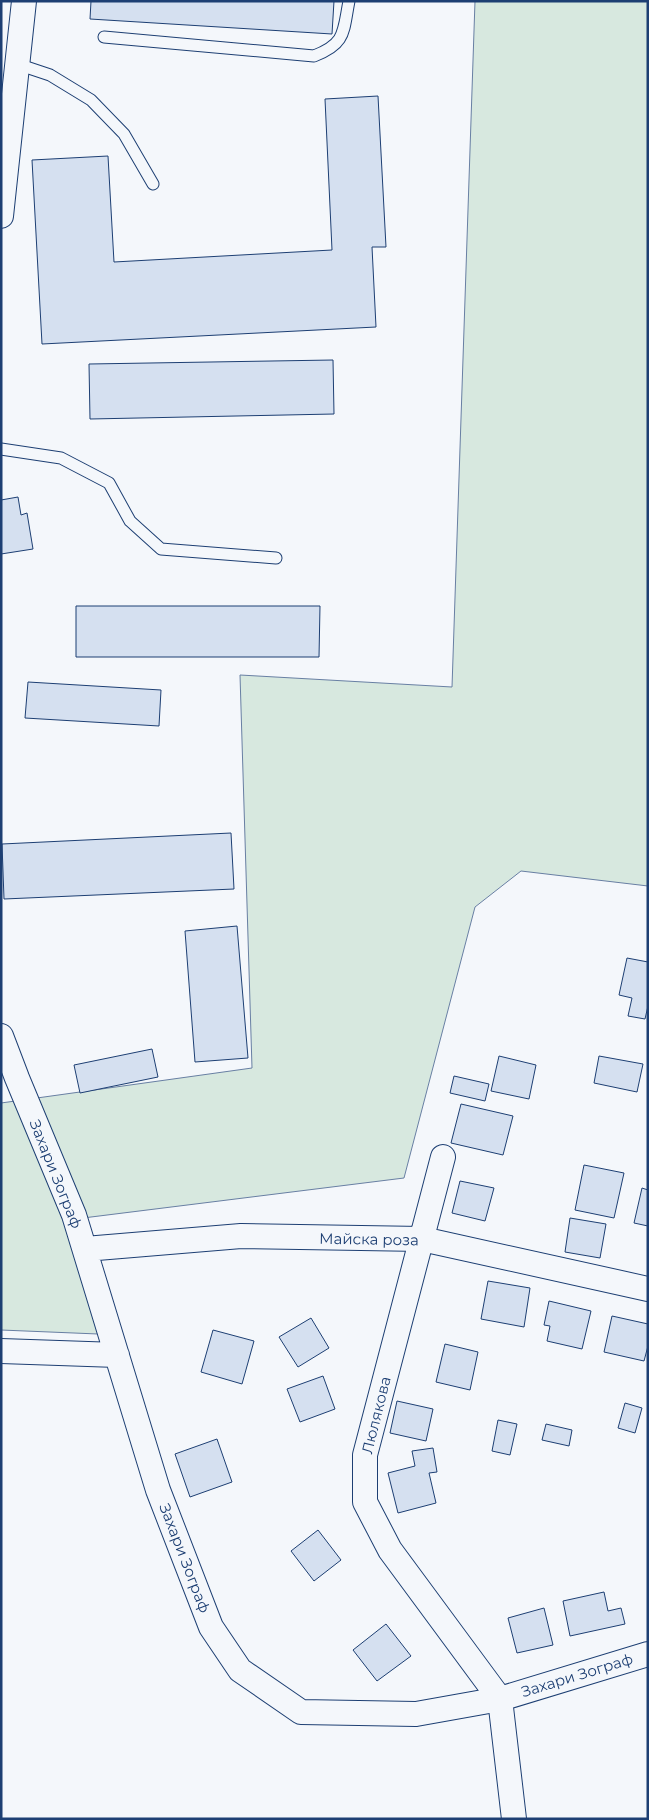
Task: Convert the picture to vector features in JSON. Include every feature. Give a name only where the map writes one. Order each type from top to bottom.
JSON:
[{"type":"street","points":[[1,216],[24,1]]},
{"type":"street","name":"Захари Зограф","points":[[1,1036],[74,1216],[158,1490],[212,1627],[240,1670],[302,1712],[416,1714],[500,1699],[648,1654]]},
{"type":"street","name":"Люлякова","points":[[443,1157],[365,1455],[365,1502],[390,1550],[500,1699]]},
{"type":"street","name":"Майска роза","points":[[85,1249],[241,1236],[422,1239],[648,1289]]},
{"type":"street","points":[[1,1351],[117,1355]]},
{"type":"street","points":[[500,1699],[514,1819]]},
{"type":"lane","points":[[104,37],[314,56],[330,50],[342,36],[349,1]]},
{"type":"lane","points":[[17,64],[50,75],[91,100],[124,134],[153,184]]},
{"type":"lane","points":[[1,449],[61,458],[108,483],[130,521],[160,549],[276,558]]},
{"type":"shaded area","points":[[475,1],[648,1],[648,886],[521,871],[475,907],[404,1178],[75,1219],[98,1334],[1,1330],[1,1103],[252,1068],[240,675],[452,687]]},
{"type":"building","points":[[91,1],[334,1],[332,34],[90,19]]},
{"type":"building","points":[[378,96],[386,247],[372,247],[376,327],[42,344],[32,160],[108,156],[114,262],[332,250],[325,99]]},
{"type":"building","points":[[333,360],[334,414],[90,419],[89,364]]},
{"type":"building","points":[[18,497],[21,515],[27,513],[33,549],[1,554],[1,500]]},
{"type":"building","points":[[76,606],[320,606],[319,657],[76,657]]},
{"type":"building","points":[[28,682],[161,690],[159,726],[25,718]]},
{"type":"building","points":[[231,833],[234,889],[4,899],[2,844]]},
{"type":"building","points":[[237,926],[248,1058],[195,1062],[185,931]]},
{"type":"building","points":[[627,958],[648,962],[648,1006],[645,1019],[628,1016],[632,998],[619,995]]},
{"type":"building","points":[[152,1049],[158,1077],[80,1093],[74,1065]]},
{"type":"building","points":[[499,1056],[536,1065],[529,1099],[491,1091]]},
{"type":"building","points":[[599,1056],[643,1064],[637,1092],[594,1083]]},
{"type":"building","points":[[454,1076],[489,1084],[485,1101],[450,1093]]},
{"type":"building","points":[[461,1104],[513,1116],[503,1155],[451,1143]]},
{"type":"building","points":[[584,1165],[624,1173],[614,1218],[575,1210]]},
{"type":"building","points":[[460,1181],[494,1188],[485,1221],[452,1213]]},
{"type":"building","points":[[642,1188],[648,1190],[648,1226],[634,1223]]},
{"type":"building","points":[[570,1218],[606,1224],[600,1258],[565,1252]]},
{"type":"building","points":[[488,1281],[530,1288],[524,1327],[481,1319]]},
{"type":"building","points":[[549,1301],[591,1311],[582,1349],[547,1341],[550,1326],[544,1325]]},
{"type":"building","points":[[612,1316],[648,1324],[648,1346],[644,1361],[604,1352]]},
{"type":"building","points":[[311,1318],[329,1348],[298,1367],[279,1337]]},
{"type":"building","points":[[213,1330],[254,1341],[242,1384],[201,1372]]},
{"type":"building","points":[[445,1344],[478,1352],[470,1390],[436,1382]]},
{"type":"building","points":[[323,1376],[335,1409],[300,1422],[287,1389]]},
{"type":"building","points":[[397,1401],[433,1409],[426,1441],[390,1433]]},
{"type":"building","points":[[625,1403],[642,1408],[635,1433],[618,1428]]},
{"type":"building","points":[[498,1420],[517,1424],[510,1455],[492,1451]]},
{"type":"building","points":[[546,1424],[572,1430],[569,1446],[542,1440]]},
{"type":"building","points":[[217,1439],[232,1482],[190,1497],[175,1454]]},
{"type":"building","points":[[433,1448],[437,1472],[429,1473],[436,1503],[398,1513],[388,1473],[415,1466],[412,1451]]},
{"type":"building","points":[[318,1530],[341,1560],[314,1581],[291,1551]]},
{"type":"building","points":[[604,1592],[608,1611],[621,1608],[625,1624],[570,1636],[563,1601]]},
{"type":"building","points":[[544,1608],[553,1645],[517,1653],[508,1618]]},
{"type":"building","points":[[386,1624],[411,1656],[377,1681],[353,1650]]}]
